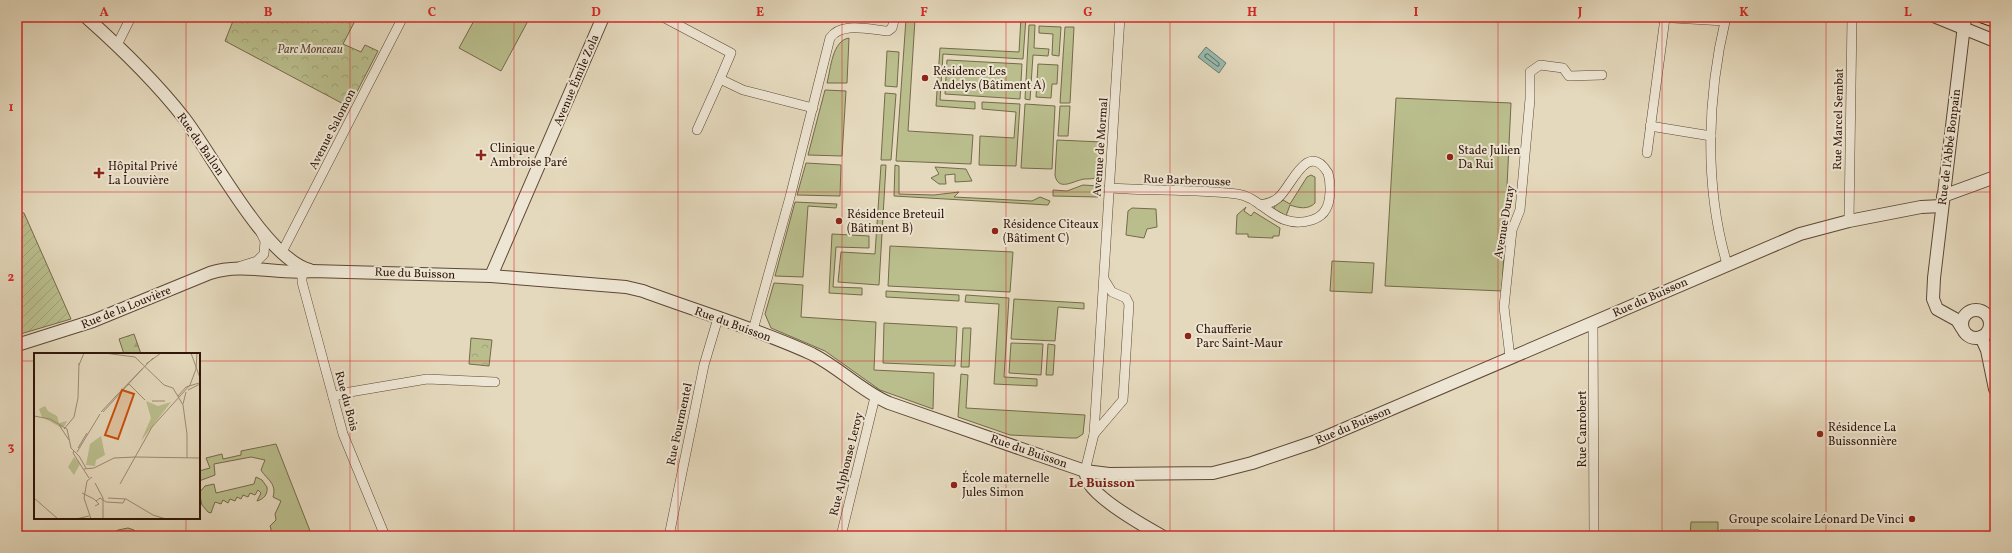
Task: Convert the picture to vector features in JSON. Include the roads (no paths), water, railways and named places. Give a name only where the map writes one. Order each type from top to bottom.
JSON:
[{"type":"street","name":"Rue du Ballon","points":[[86,17],[117,45],[183,117],[255,224],[282,252],[305,270]]},
{"type":"street","points":[[117,45],[131,17]]},
{"type":"street","name":"Avenue Salomon","points":[[282,252],[403,17]]},
{"type":"street","name":"Avenue Émile Zola","points":[[492,276],[603,17]]},
{"type":"street","points":[[663,17],[731,54],[697,130]]},
{"type":"street","points":[[753,330],[790,197],[830,38],[833,34],[842,29],[888,31],[892,28],[895,17]]},
{"type":"street","name":"Avenue de Mormal","points":[[1085,471],[1094,434],[1120,17]]},
{"type":"street","points":[[1647,153],[1660,17],[1725,19],[1715,85],[1712,136],[1716,218],[1719,239],[1726,264]]},
{"type":"street","name":"Rue Marcel Sembat","points":[[1849,221],[1852,17]]},
{"type":"street","points":[[1936,17],[1965,23],[1995,41]]},
{"type":"street","name":"Rue de l'Abbé Bonpain","points":[[1962,328],[1957,320],[1937,309],[1933,299],[1942,201],[1965,23]]},
{"type":"street","name":"Avenue Duray","points":[[1510,357],[1504,307],[1512,230],[1520,210],[1530,99],[1530,72],[1540,65],[1563,68],[1569,76],[1602,75]]},
{"type":"street","points":[[720,79],[743,90],[813,108]]},
{"type":"street","points":[[1650,126],[1712,136]]},
{"type":"street","name":"Rue Barberousse","points":[[1109,188],[1238,194],[1260,205],[1278,217],[1303,222],[1317,218],[1324,213],[1328,203],[1330,180],[1328,173],[1321,165],[1314,162],[1304,165],[1296,172],[1277,199],[1260,205]]},
{"type":"street","name":"Rue du Buisson","points":[[305,270],[492,276],[634,288],[753,330],[818,357],[875,397],[889,404],[1085,471],[1108,474],[1198,474],[1239,467],[1327,437],[1726,264],[1804,232],[1849,221],[1926,207],[1995,177]]},
{"type":"street","name":"Rue de la Louvière","points":[[17,345],[100,319],[210,273],[257,261],[264,254],[265,241],[255,224]]},
{"type":"street","name":"Rue de la Louvière","points":[[234,268],[305,270]]},
{"type":"street","name":"Rue du Bois","points":[[305,270],[302,282],[348,449],[385,536]]},
{"type":"street","name":"Rue de l'Abbé Bonpain","points":[[1934,278],[1937,294],[1942,304],[1956,311],[1972,311]]},
{"type":"street","name":"Avenue de Mormal","points":[[1094,434],[1123,400],[1129,300],[1112,292],[1104,279]]},
{"type":"street","points":[[1102,304],[1112,297],[1120,296]]},
{"type":"street","points":[[1972,311],[1984,312],[1992,322],[1988,331],[1981,338],[1970,337],[1962,328],[1963,318],[1972,311]]},
{"type":"street","name":"Rue Fourmentel","points":[[669,536],[704,365],[718,318]]},
{"type":"street","name":"Rue Canrobert","points":[[1593,322],[1594,536]]},
{"type":"street","points":[[1981,338],[1987,350],[1995,390]]},
{"type":"street","points":[[333,397],[344,393],[427,379],[495,382]]},
{"type":"street","name":"Rue Alphonse Leroy","points":[[841,536],[875,397]]},
{"type":"street","points":[[1085,471],[1089,483],[1106,499],[1132,519],[1157,535]]},
{"type":"street","points":[[1723,534],[1756,534],[1756,536]]},
{"type":"water","points":[[1206,47],[1226,63],[1219,73],[1198,57]]},
{"type":"tram line","points":[[1964,17],[1995,28]]},
{"type":"place","name":"Résidence Les Andelys (Bâtiment A)","points":[[925,78]]},
{"type":"place","name":"Clinique Ambroise Paré","points":[[481,155]]},
{"type":"place","name":"Stade Julien Da Rui","points":[[1450,157]]},
{"type":"place","name":"Hôpital Privé La Louvière","points":[[99,173]]},
{"type":"place","name":"Résidence Breteuil (Bâtiment B)","points":[[839,221]]},
{"type":"place","name":"Résidence Citeaux (Bâtiment C)","points":[[995,231]]},
{"type":"place","name":"Chaufferie Parc Saint-Maur","points":[[1188,336]]},
{"type":"place","name":"Résidence La Buissonnière","points":[[1820,434]]},
{"type":"place","name":"École maternelle Jules Simon","points":[[954,485]]},
{"type":"place","name":"Groupe scolaire Léonard De Vinci","points":[[1912,519]]},
{"type":"district","name":"Le Buisson","points":[[1102,482]]},
{"type":"park label","name":"Parc Monceau","points":[[310,49]]}]
